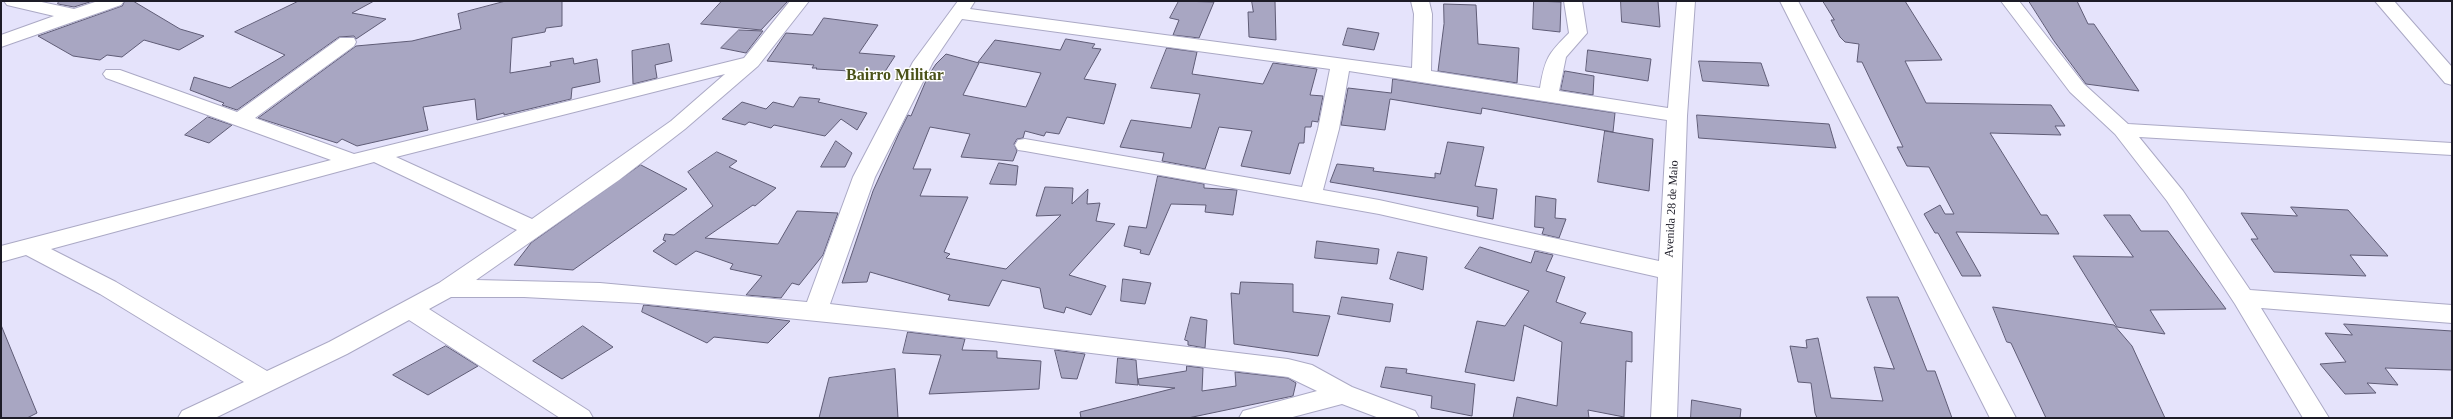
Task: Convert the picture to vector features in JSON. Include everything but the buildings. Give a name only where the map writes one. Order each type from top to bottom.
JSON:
[{"type":"street","points":[[13,1],[56,5],[74,15]]},
{"type":"street","points":[[1,41],[116,1]]},
{"type":"street","points":[[191,418],[338,348],[447,289],[535,229],[678,125],[751,62],[800,1]]},
{"type":"street","points":[[1420,1],[1423,14],[1421,75]]},
{"type":"street","points":[[1548,96],[1558,54],[1565,45],[1573,41],[1578,33],[1573,1]]},
{"type":"street","name":"Avenida 28 de Maio","points":[[1664,418],[1669,271],[1677,116],[1686,1]]},
{"type":"street","points":[[1789,1],[2003,418]]},
{"type":"street","points":[[2010,1],[2077,88],[2122,130],[2175,196],[2242,298],[2316,418]]},
{"type":"street","points":[[2384,1],[2452,79]]},
{"type":"street","points":[[23,33],[56,5]]},
{"type":"street","points":[[816,311],[864,177],[923,62],[963,7],[1421,75],[1677,116]]},
{"type":"street","points":[[241,119],[346,42]]},
{"type":"street","points":[[1,254],[374,155],[751,62]]},
{"type":"street","points":[[1311,194],[1328,138],[1341,63]]},
{"type":"street","points":[[113,74],[241,119],[353,161]]},
{"type":"street","points":[[2122,130],[2452,149]]},
{"type":"street","points":[[1024,145],[1311,194],[1572,248],[1669,271]]},
{"type":"street","points":[[374,155],[535,229]]},
{"type":"street","points":[[29,247],[108,288],[265,382]]},
{"type":"street","points":[[447,289],[493,288],[598,290],[816,311],[1288,368],[1303,372],[1343,394],[1406,418]]},
{"type":"street","points":[[2242,298],[2452,314]]},
{"type":"street","points":[[410,309],[580,418]]},
{"type":"street","points":[[1252,418],[1343,394]]},
{"type":"district","name":"Bairro Militar","points":[[895,76]]}]
